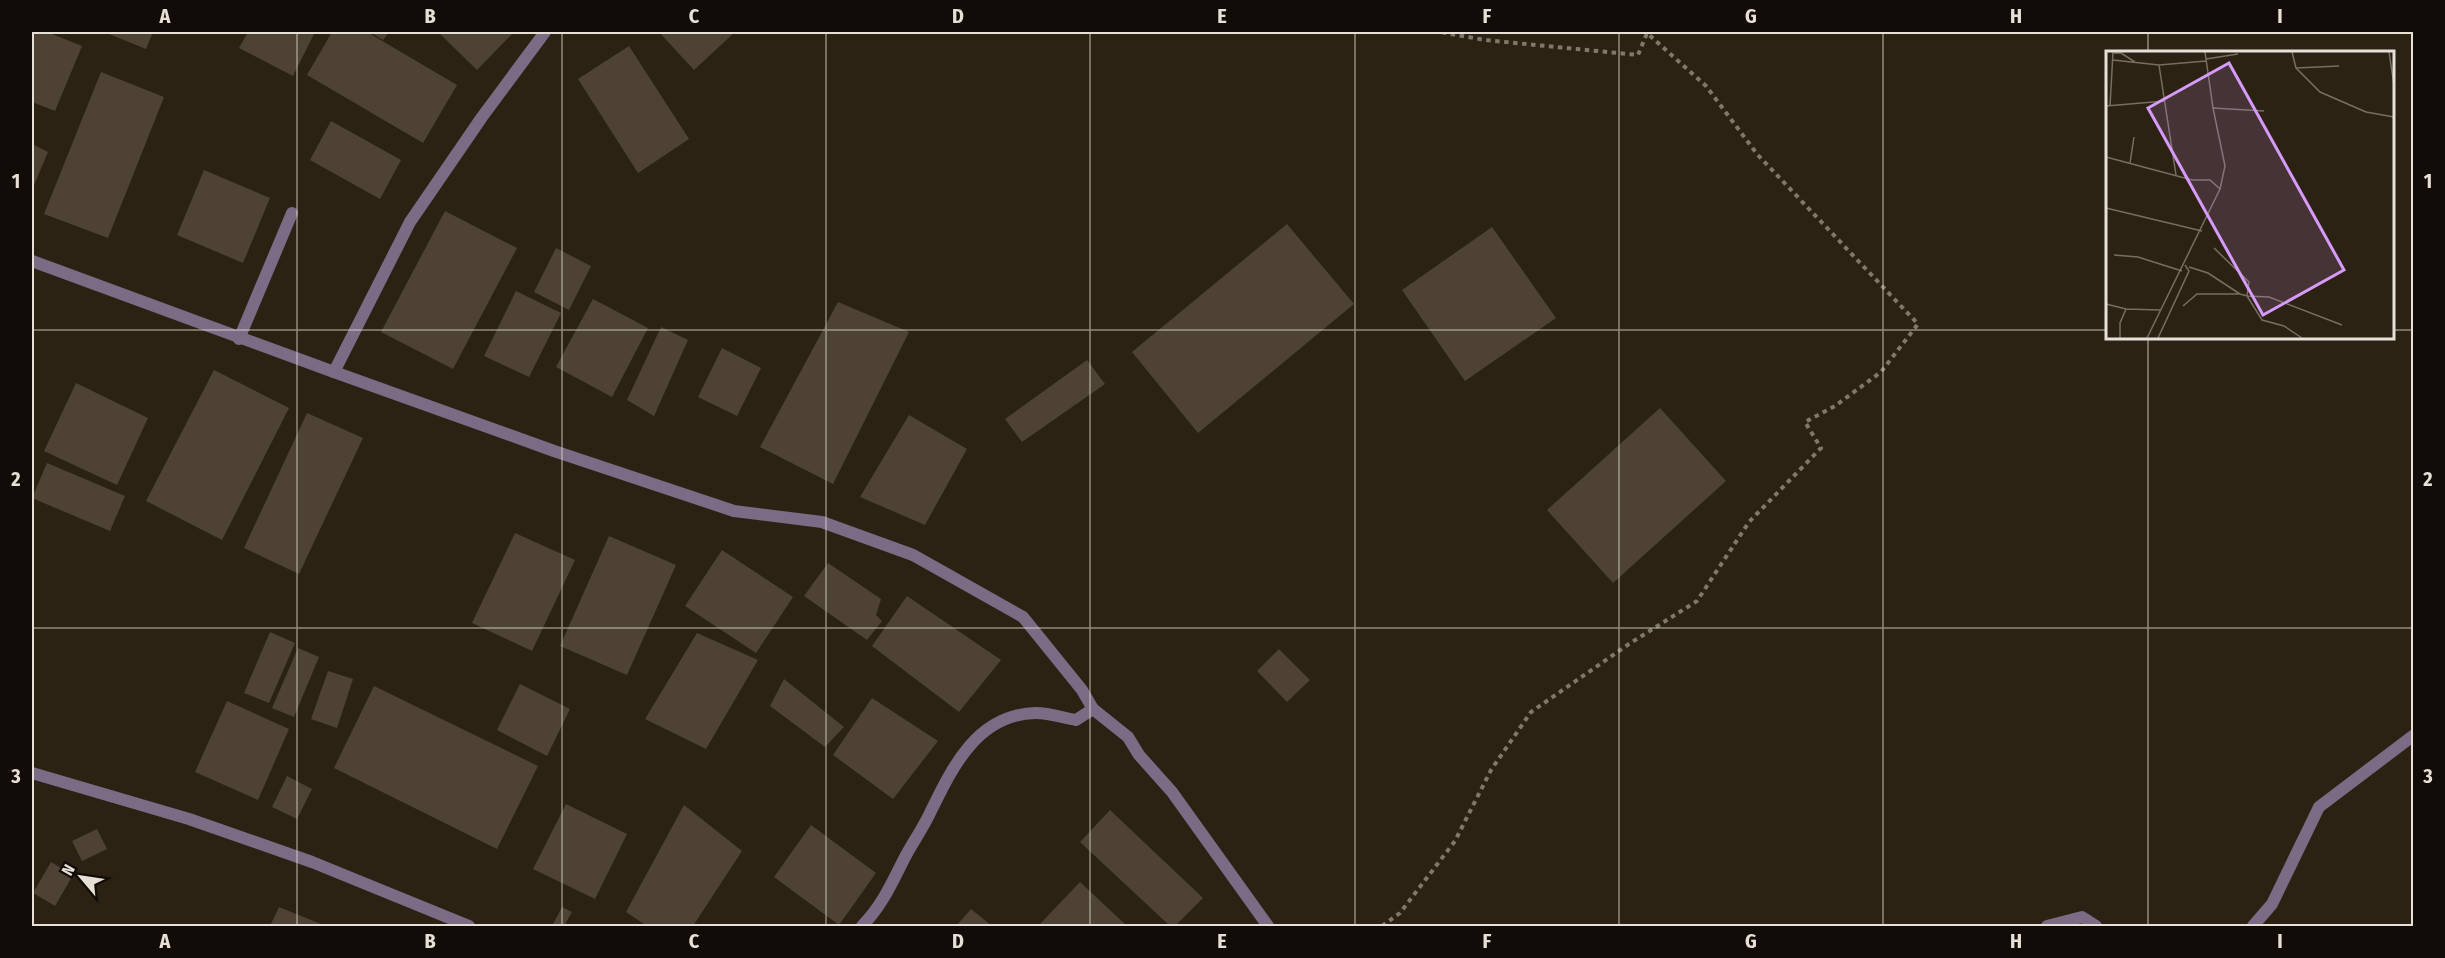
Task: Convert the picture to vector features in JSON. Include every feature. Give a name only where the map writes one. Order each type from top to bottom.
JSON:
[{"type":"street","points":[[334,372],[410,222],[482,117],[545,32]]},
{"type":"street","points":[[239,339],[292,213]]},
{"type":"street","points":[[32,261],[239,339],[554,451],[734,511],[822,522],[913,555],[1023,617],[1082,690],[1093,709],[1128,737],[1139,755],[1172,792],[1268,927]]},
{"type":"street","points":[[862,927],[889,891],[943,782],[962,752],[985,729],[1014,717],[1037,713],[1076,720],[1093,709]]},
{"type":"street","points":[[2253,927],[2272,904],[2319,807],[2414,735]]},
{"type":"street","points":[[32,773],[189,819],[312,862],[469,927]]},
{"type":"street","points":[[2047,927],[2082,917],[2096,927]]},
{"type":"path","points":[[1382,927],[1400,913],[1455,841],[1491,770],[1531,712],[1629,644],[1697,601],[1749,522],[1821,448],[1806,422],[1835,406],[1881,372],[1918,324],[1757,154],[1706,86],[1647,33],[1638,55],[1485,40],[1440,32]]},
{"type":"building","points":[[32,32],[47,32],[82,46],[55,111],[32,102]]},
{"type":"building","points":[[104,32],[153,32],[146,49]]},
{"type":"building","points":[[248,32],[315,32],[293,76],[239,48]]},
{"type":"building","points":[[332,32],[367,32],[457,85],[423,143],[307,75]]},
{"type":"building","points":[[370,32],[389,32],[383,40]]},
{"type":"building","points":[[438,32],[514,32],[477,70]]},
{"type":"building","points":[[659,32],[735,32],[694,70]]},
{"type":"building","points":[[629,46],[689,139],[638,173],[578,79]]},
{"type":"building","points":[[101,72],[164,97],[108,238],[44,214]]},
{"type":"building","points":[[331,121],[401,160],[380,199],[310,160]]},
{"type":"building","points":[[32,144],[48,152],[32,190]]},
{"type":"building","points":[[204,170],[270,198],[243,263],[177,235]]},
{"type":"building","points":[[445,211],[517,248],[453,369],[381,332]]},
{"type":"building","points":[[1287,224],[1354,304],[1198,433],[1132,352]]},
{"type":"building","points":[[1492,227],[1556,318],[1465,381],[1402,290]]},
{"type":"building","points":[[556,248],[591,266],[569,310],[534,292]]},
{"type":"building","points":[[516,291],[561,313],[529,377],[484,356]]},
{"type":"building","points":[[593,299],[648,328],[612,397],[556,367]]},
{"type":"building","points":[[838,302],[909,332],[833,484],[760,447]]},
{"type":"building","points":[[661,327],[688,340],[654,416],[627,400]]},
{"type":"building","points":[[722,348],[761,368],[737,416],[698,397]]},
{"type":"building","points":[[1087,360],[1105,384],[1022,442],[1005,419]]},
{"type":"building","points":[[214,370],[289,408],[222,540],[146,501]]},
{"type":"building","points":[[76,383],[148,418],[117,485],[44,451]]},
{"type":"building","points":[[1660,408],[1726,481],[1613,583],[1547,510]]},
{"type":"building","points":[[307,413],[363,438],[299,574],[244,548]]},
{"type":"building","points":[[909,415],[967,449],[925,525],[860,497]]},
{"type":"building","points":[[47,463],[125,496],[110,531],[32,498]]},
{"type":"building","points":[[515,533],[575,560],[532,651],[472,623]]},
{"type":"building","points":[[609,536],[676,565],[627,675],[560,646]]},
{"type":"building","points":[[722,550],[793,597],[756,653],[685,606]]},
{"type":"building","points":[[828,563],[881,599],[876,615],[882,621],[867,640],[804,596]]},
{"type":"building","points":[[907,596],[1001,660],[959,712],[872,646]]},
{"type":"building","points":[[270,632],[295,643],[269,703],[244,693]]},
{"type":"building","points":[[697,633],[758,660],[706,749],[645,719]]},
{"type":"building","points":[[298,648],[319,657],[294,717],[272,708]]},
{"type":"building","points":[[1279,649],[1310,680],[1287,702],[1257,671]]},
{"type":"building","points":[[328,671],[353,679],[337,728],[311,719]]},
{"type":"building","points":[[784,679],[844,727],[825,747],[770,706]]},
{"type":"building","points":[[520,684],[570,709],[547,756],[497,730]]},
{"type":"building","points":[[374,686],[538,766],[497,849],[334,768]]},
{"type":"building","points":[[872,698],[938,741],[893,799],[833,755]]},
{"type":"building","points":[[227,701],[289,729],[258,800],[195,772]]},
{"type":"building","points":[[287,776],[312,789],[297,819],[272,807]]},
{"type":"building","points":[[566,804],[627,834],[595,899],[533,869]]},
{"type":"building","points":[[684,805],[742,851],[693,926],[647,926],[626,912]]},
{"type":"building","points":[[1110,810],[1203,898],[1175,926],[1170,926],[1080,842]]},
{"type":"building","points":[[811,825],[876,873],[839,925],[774,877]]},
{"type":"building","points":[[97,829],[107,849],[82,861],[72,841]]},
{"type":"building","points":[[51,862],[73,875],[55,906],[33,893]]},
{"type":"building","points":[[1080,882],[1127,926],[1038,926]]},
{"type":"building","points":[[279,907],[326,926],[270,926]]},
{"type":"building","points":[[562,907],[572,912],[564,926],[552,926]]},
{"type":"building","points":[[971,909],[992,926],[956,926]]}]
